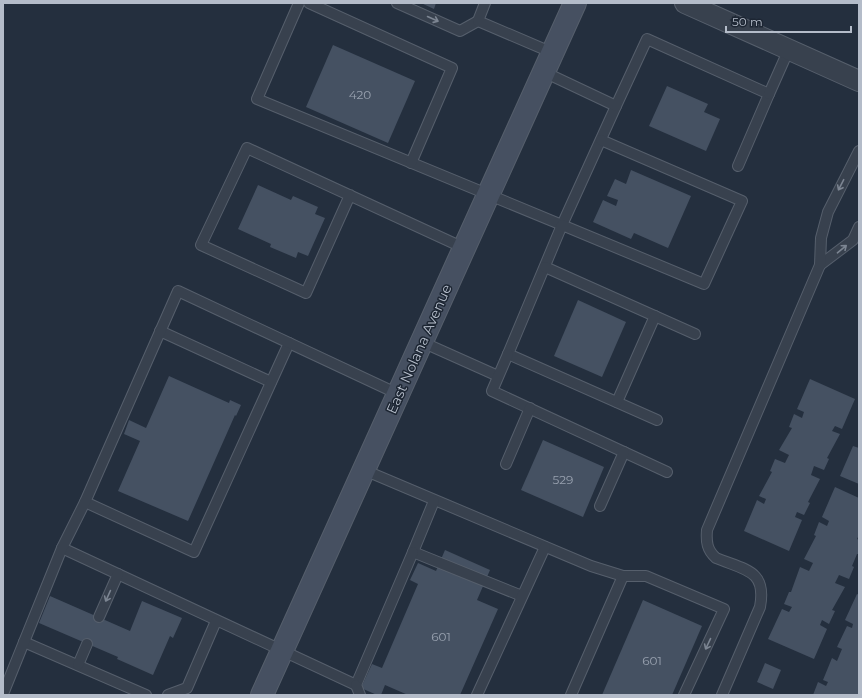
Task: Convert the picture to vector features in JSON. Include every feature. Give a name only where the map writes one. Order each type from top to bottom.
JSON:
[{"type":"main road","name":"East Nolana Avenue","points":[[262,695],[575,3]]},
{"type":"street","points":[[685,3],[859,81]]},
{"type":"lane","points":[[299,3],[257,99],[488,196],[704,284],[742,201],[601,140]]},
{"type":"lane","points":[[309,3],[452,68],[411,163]]},
{"type":"lane","points":[[397,3],[460,31],[478,21],[485,3]]},
{"type":"lane","points":[[478,21],[548,62],[616,106]]},
{"type":"lane","points":[[667,472],[492,391],[562,225],[647,39],[769,94]]},
{"type":"lane","points":[[738,166],[789,49]]},
{"type":"lane","points":[[350,195],[306,293],[201,245],[247,148],[350,195],[464,248]]},
{"type":"lane","points":[[722,695],[760,607],[762,594],[761,584],[755,575],[716,558],[711,553],[706,542],[707,530],[820,266],[821,238],[828,212],[859,151]]},
{"type":"lane","points":[[820,266],[853,240],[859,227]]},
{"type":"lane","points":[[545,267],[696,334]]},
{"type":"lane","points":[[3,694],[62,548],[85,502],[178,291],[398,394]]},
{"type":"lane","points":[[617,402],[655,316]]},
{"type":"lane","points":[[160,331],[271,382]]},
{"type":"lane","points":[[422,342],[498,376]]},
{"type":"lane","points":[[85,502],[194,552],[289,343]]},
{"type":"lane","points":[[508,354],[657,420]]},
{"type":"lane","points":[[506,464],[530,408]]},
{"type":"lane","points":[[600,506],[624,452]]},
{"type":"lane","points":[[364,470],[434,501],[591,566],[623,576],[646,576],[724,609],[684,695]]},
{"type":"lane","points":[[360,695],[356,684],[434,501]]},
{"type":"lane","points":[[477,695],[545,547]]},
{"type":"lane","points":[[62,548],[282,652],[356,684]]},
{"type":"lane","points":[[413,552],[522,596]]},
{"type":"lane","points":[[99,617],[118,574]]},
{"type":"lane","points":[[571,695],[623,576]]},
{"type":"lane","points":[[168,695],[187,688],[216,621]]},
{"type":"lane","points":[[24,642],[146,695]]},
{"type":"lane","points":[[78,665],[87,644]]},
{"type":"building","points":[[421,3],[436,3],[434,9]]},
{"type":"building","points":[[333,45],[415,81],[388,143],[306,107]]},
{"type":"building","points":[[667,86],[708,104],[704,112],[720,119],[706,151],[649,126]]},
{"type":"building","points":[[631,170],[691,196],[668,248],[634,233],[631,239],[593,222],[603,200],[616,206],[618,200],[607,196],[615,179],[626,184]]},
{"type":"building","points":[[258,185],[291,200],[293,196],[318,207],[315,214],[325,218],[308,256],[298,252],[296,258],[270,247],[271,244],[238,229]]},
{"type":"building","points":[[578,300],[626,322],[602,377],[554,356]]},
{"type":"building","points":[[169,376],[229,403],[230,400],[241,405],[236,416],[235,415],[188,521],[118,491],[140,441],[124,434],[129,420],[146,428]]},
{"type":"building","points":[[810,379],[855,399],[842,429],[835,426],[832,431],[840,434],[827,458],[829,459],[824,470],[814,466],[811,475],[820,479],[808,502],[810,503],[804,515],[797,512],[795,517],[802,520],[789,551],[744,531],[757,500],[764,504],[766,499],[759,496],[772,472],[770,471],[775,459],[785,463],[789,455],[779,450],[792,428],[789,427],[794,414],[802,418],[804,412],[797,409]]},
{"type":"building","points":[[543,440],[604,467],[583,517],[521,490]]},
{"type":"building","points":[[853,446],[859,448],[859,484],[840,476]]},
{"type":"building","points":[[835,487],[859,498],[859,535],[857,539],[859,540],[859,554],[857,554],[852,566],[854,567],[849,579],[839,575],[835,583],[845,587],[832,610],[835,611],[829,624],[822,620],[820,625],[827,629],[814,659],[768,639],[782,609],[789,612],[792,607],[784,604],[789,592],[791,592],[800,567],[809,571],[813,563],[804,559],[816,536],[814,535],[819,522],[827,526],[829,521],[822,517]]},
{"type":"building","points":[[445,550],[490,570],[477,600],[498,609],[460,695],[408,695],[385,685],[381,695],[377,695],[361,688],[372,664],[382,668],[418,584],[410,580],[418,563],[436,571]]},
{"type":"building","points":[[857,594],[859,595],[859,695],[813,695],[818,682],[826,686],[828,682],[823,680],[832,658],[837,661],[842,649],[837,647],[847,626],[852,628],[853,624],[845,620]]},
{"type":"building","points":[[50,596],[130,631],[142,601],[182,618],[173,638],[170,636],[153,675],[117,659],[118,657],[39,623]]},
{"type":"building","points":[[643,600],[702,626],[672,695],[602,695]]},
{"type":"building","points":[[765,663],[781,670],[773,689],[757,682]]}]
